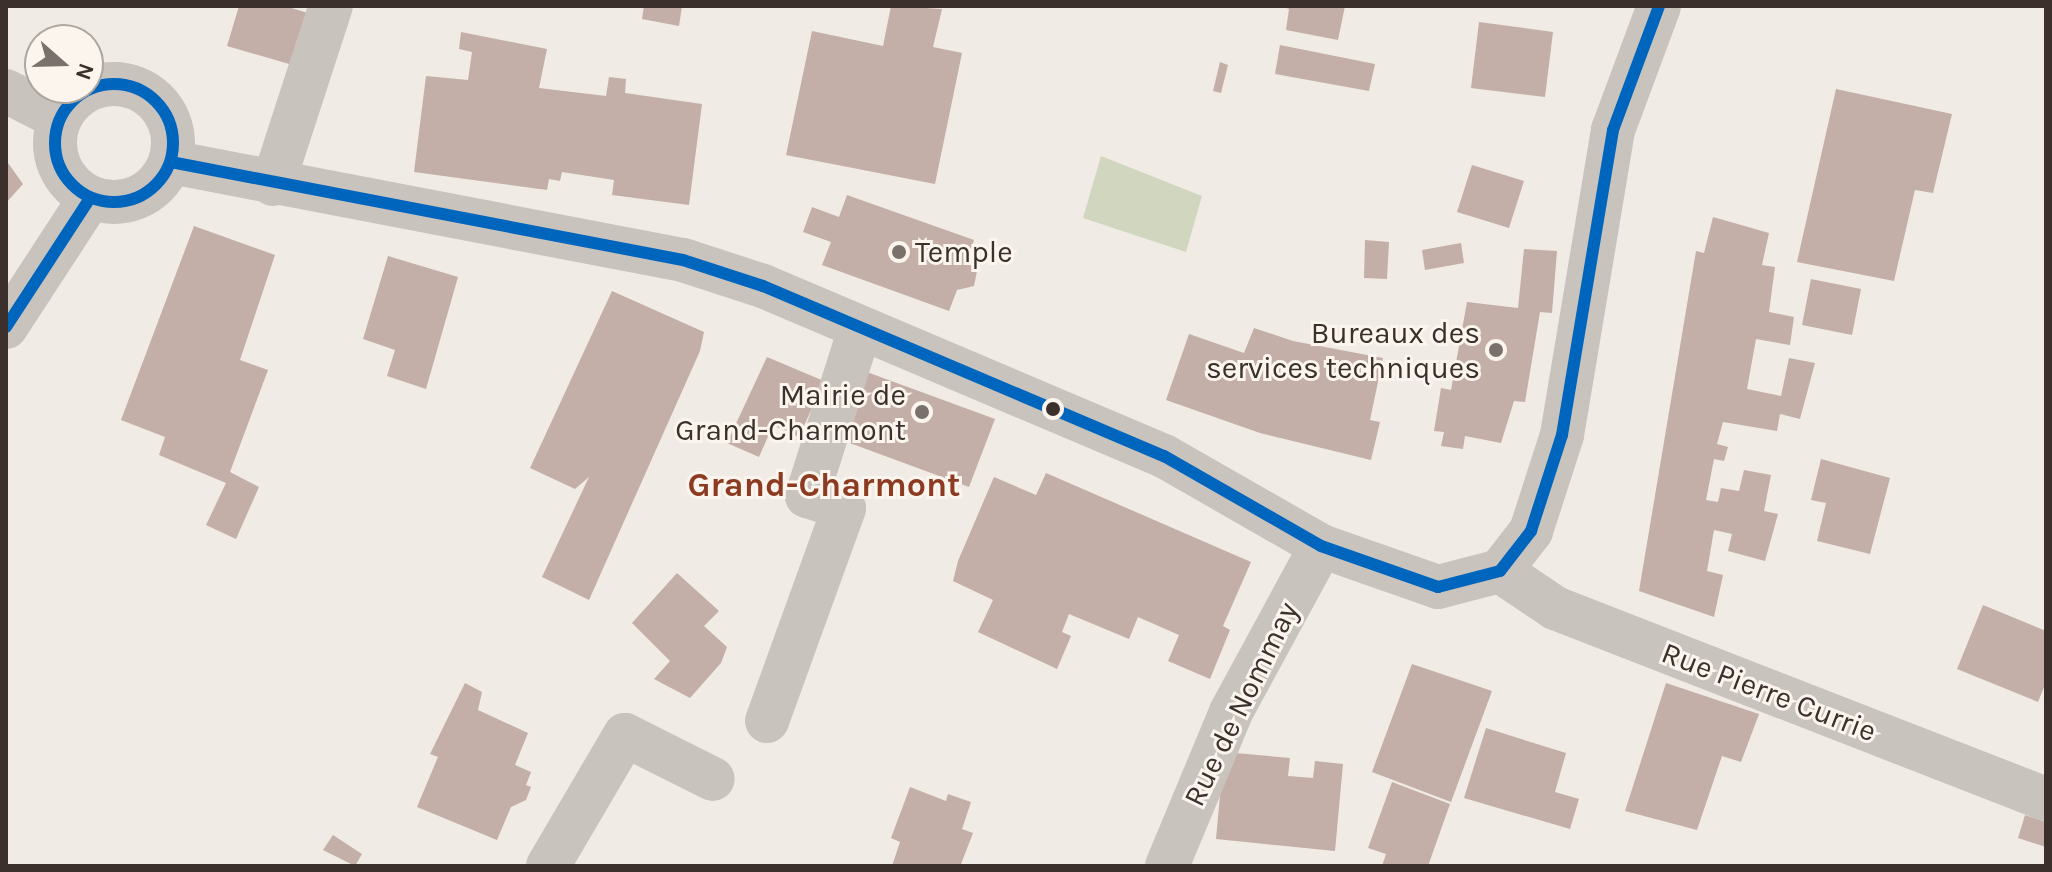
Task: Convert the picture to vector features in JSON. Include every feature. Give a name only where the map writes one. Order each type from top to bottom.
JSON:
[{"type":"street","points":[[273,184],[331,6]]},
{"type":"street","points":[[171,162],[273,184],[683,260],[763,286],[1164,456],[1321,546],[1438,587],[1500,571],[1531,531],[1562,435],[1613,130],[1659,6]]},
{"type":"street","points":[[119,82],[153,95],[172,126],[171,162],[152,189],[122,203],[90,198],[65,179],[53,149],[59,118],[83,90],[119,82]]},
{"type":"street","points":[[6,91],[59,118]]},
{"type":"street","points":[[6,327],[90,198]]},
{"type":"street","points":[[767,721],[844,508],[807,496],[860,329]]},
{"type":"street","name":"Rue de Nommay","points":[[1167,866],[1231,712],[1321,546]]},
{"type":"street","name":"Rue Pierre Currie","points":[[1500,571],[1555,608],[2046,799]]},
{"type":"street","points":[[548,866],[625,735],[713,779]]},
{"type":"green space","points":[[1101,156],[1202,196],[1186,252],[1083,218]]},
{"type":"building","points":[[239,6],[285,6],[311,14],[296,66],[227,46]]},
{"type":"building","points":[[644,6],[682,6],[679,26],[642,19]]},
{"type":"building","points":[[891,6],[942,9],[933,47],[962,53],[935,184],[786,155],[812,31],[883,46]]},
{"type":"building","points":[[1281,6],[1345,6],[1338,40],[1286,30],[1289,9]]},
{"type":"building","points":[[1479,22],[1553,32],[1545,97],[1471,88]]},
{"type":"building","points":[[461,32],[547,49],[539,88],[606,96],[609,77],[626,79],[625,93],[702,104],[689,205],[612,195],[614,180],[562,172],[560,181],[549,179],[547,190],[414,172],[426,76],[468,80],[472,52],[459,49]]},
{"type":"building","points":[[1280,45],[1375,64],[1369,91],[1275,74]]},
{"type":"building","points":[[1220,62],[1228,65],[1221,93],[1213,91]]},
{"type":"building","points":[[1836,89],[1952,114],[1933,193],[1915,190],[1894,281],[1797,262]]},
{"type":"building","points":[[6,160],[23,184],[6,203]]},
{"type":"building","points":[[1472,165],[1524,181],[1509,228],[1457,212]]},
{"type":"building","name":"Temple","points":[[847,195],[974,240],[967,262],[977,271],[974,286],[957,290],[949,311],[822,265],[831,242],[803,232],[812,207],[839,217]]},
{"type":"building","points":[[1713,217],[1769,233],[1762,265],[1775,267],[1769,312],[1794,317],[1790,345],[1756,339],[1747,389],[1781,396],[1789,358],[1815,363],[1800,419],[1780,414],[1777,431],[1723,422],[1717,444],[1728,447],[1724,461],[1714,459],[1706,500],[1718,502],[1721,488],[1739,491],[1744,470],[1771,475],[1764,511],[1778,514],[1765,561],[1728,551],[1732,534],[1714,530],[1707,571],[1723,575],[1714,617],[1639,591],[1696,251],[1704,253]]},
{"type":"building","points":[[194,226],[275,255],[240,360],[268,370],[230,472],[259,487],[236,539],[206,525],[226,483],[159,455],[165,437],[121,420]]},
{"type":"building","points":[[1365,240],[1389,242],[1387,279],[1364,278]]},
{"type":"building","points":[[1461,243],[1464,263],[1425,270],[1422,250]]},
{"type":"building","name":"Bureaux des services techniques","points":[[1524,249],[1557,251],[1552,313],[1540,312],[1525,402],[1514,401],[1501,443],[1465,436],[1463,449],[1441,446],[1444,432],[1434,431],[1441,388],[1451,390],[1467,302],[1518,308]]},
{"type":"building","points":[[388,256],[458,277],[426,389],[387,376],[395,350],[363,339]]},
{"type":"building","points":[[1811,279],[1861,289],[1852,335],[1802,325]]},
{"type":"building","points":[[612,291],[704,332],[700,351],[589,600],[542,577],[589,477],[575,489],[530,468]]},
{"type":"building","points":[[1254,328],[1293,341],[1383,358],[1370,420],[1380,422],[1371,460],[1260,433],[1166,400],[1189,334],[1244,353]]},
{"type":"building","points":[[767,357],[824,381],[799,437],[773,425],[759,457],[727,443]]},
{"type":"building","points":[[864,371],[995,419],[969,487],[839,439]]},
{"type":"building","points":[[1821,459],[1890,478],[1870,554],[1817,541],[1826,503],[1811,500]]},
{"type":"building","points":[[1046,473],[1251,562],[1223,626],[1230,630],[1210,679],[1168,661],[1179,635],[1138,617],[1129,639],[1069,614],[1062,632],[1071,636],[1057,669],[978,632],[993,600],[953,581],[958,561],[994,477],[1036,495]]},
{"type":"building","points":[[677,573],[719,611],[704,626],[727,647],[721,663],[690,698],[654,679],[670,661],[632,623]]},
{"type":"building","points":[[1983,605],[2046,631],[2046,682],[2038,702],[1957,669]]},
{"type":"building","points":[[1412,664],[1492,691],[1451,802],[1372,772]]},
{"type":"building","points":[[465,683],[482,692],[478,710],[528,733],[515,765],[531,772],[526,785],[531,787],[526,800],[511,807],[497,840],[417,807],[438,757],[430,754]]},
{"type":"building","points":[[1666,683],[1759,714],[1741,762],[1722,756],[1697,830],[1625,811]]},
{"type":"building","points":[[1486,728],[1566,753],[1555,792],[1579,799],[1570,829],[1464,798]]},
{"type":"building","points":[[1224,752],[1290,758],[1288,776],[1313,778],[1315,761],[1343,764],[1335,851],[1216,839]]},
{"type":"building","points":[[1392,782],[1450,804],[1428,866],[1382,866],[1386,854],[1368,848]]},
{"type":"building","points":[[910,787],[946,801],[948,794],[971,802],[962,829],[973,833],[961,864],[892,866],[900,842],[891,838]]},
{"type":"building","points":[[2025,815],[2046,822],[2046,847],[2018,838]]},
{"type":"building","points":[[333,835],[362,854],[355,866],[323,850]]},
{"type":"transit line","points":[[1500,571],[1531,531],[1562,435],[1613,130],[1659,6]]},
{"type":"transit line","points":[[114,84],[137,88],[156,101],[169,120],[173,143],[169,166],[156,185],[137,198],[114,202],[91,198],[72,185],[59,166],[55,143],[59,120],[72,101],[91,88],[114,84]]},
{"type":"transit line","points":[[171,162],[683,260],[763,286],[1164,456],[1321,546],[1438,587],[1500,571]]},
{"type":"transit line","points":[[6,327],[90,198]]},
{"type":"place","name":"Temple","points":[[899,252]]},
{"type":"place","name":"Bureaux des services techniques","points":[[1496,350]]},
{"type":"place","name":"Mairie de Grand-Charmont","points":[[922,412]]},
{"type":"district","name":"Grand-Charmont","points":[[824,486]]}]
